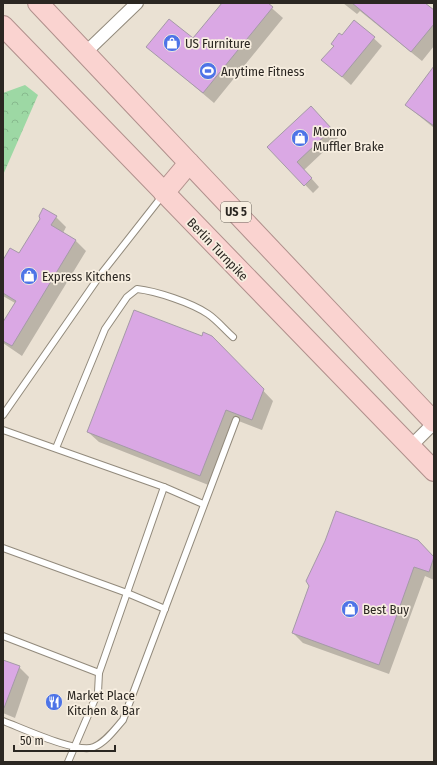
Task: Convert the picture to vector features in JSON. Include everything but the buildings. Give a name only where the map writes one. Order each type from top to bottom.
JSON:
[{"type":"highway","name":"US 5","points":[[38,3],[434,422]]},
{"type":"highway","name":"Berlin Turnpike","points":[[3,26],[434,471]]},
{"type":"highway","points":[[164,193],[189,163]]},
{"type":"street","points":[[85,53],[137,3]]},
{"type":"street","points":[[411,446],[434,422]]},
{"type":"lane","points":[[3,415],[97,281],[164,193]]},
{"type":"lane","points":[[56,448],[104,329],[127,297],[137,288],[150,290],[201,309],[209,314],[233,337]]},
{"type":"lane","points":[[3,721],[74,747],[93,747],[110,735],[123,720],[203,504],[236,420]]},
{"type":"lane","points":[[3,430],[164,487],[203,504]]},
{"type":"lane","points":[[68,762],[98,692],[99,673],[164,487]]},
{"type":"lane","points":[[3,548],[127,593],[165,609]]},
{"type":"lane","points":[[3,636],[99,673]]},
{"type":"green space","points":[[25,85],[38,95],[3,175],[3,93]]},
{"type":"place","name":"US Furniture","points":[[172,43]]},
{"type":"place","name":"Anytime Fitness","points":[[208,71]]},
{"type":"place","name":"Monro Muffler Brake","points":[[300,138]]},
{"type":"place","name":"Express Kitchens","points":[[29,276]]},
{"type":"place","name":"Best Buy","points":[[350,609]]},
{"type":"place","name":"Market Place Kitchen & Bar","points":[[54,702]]}]
